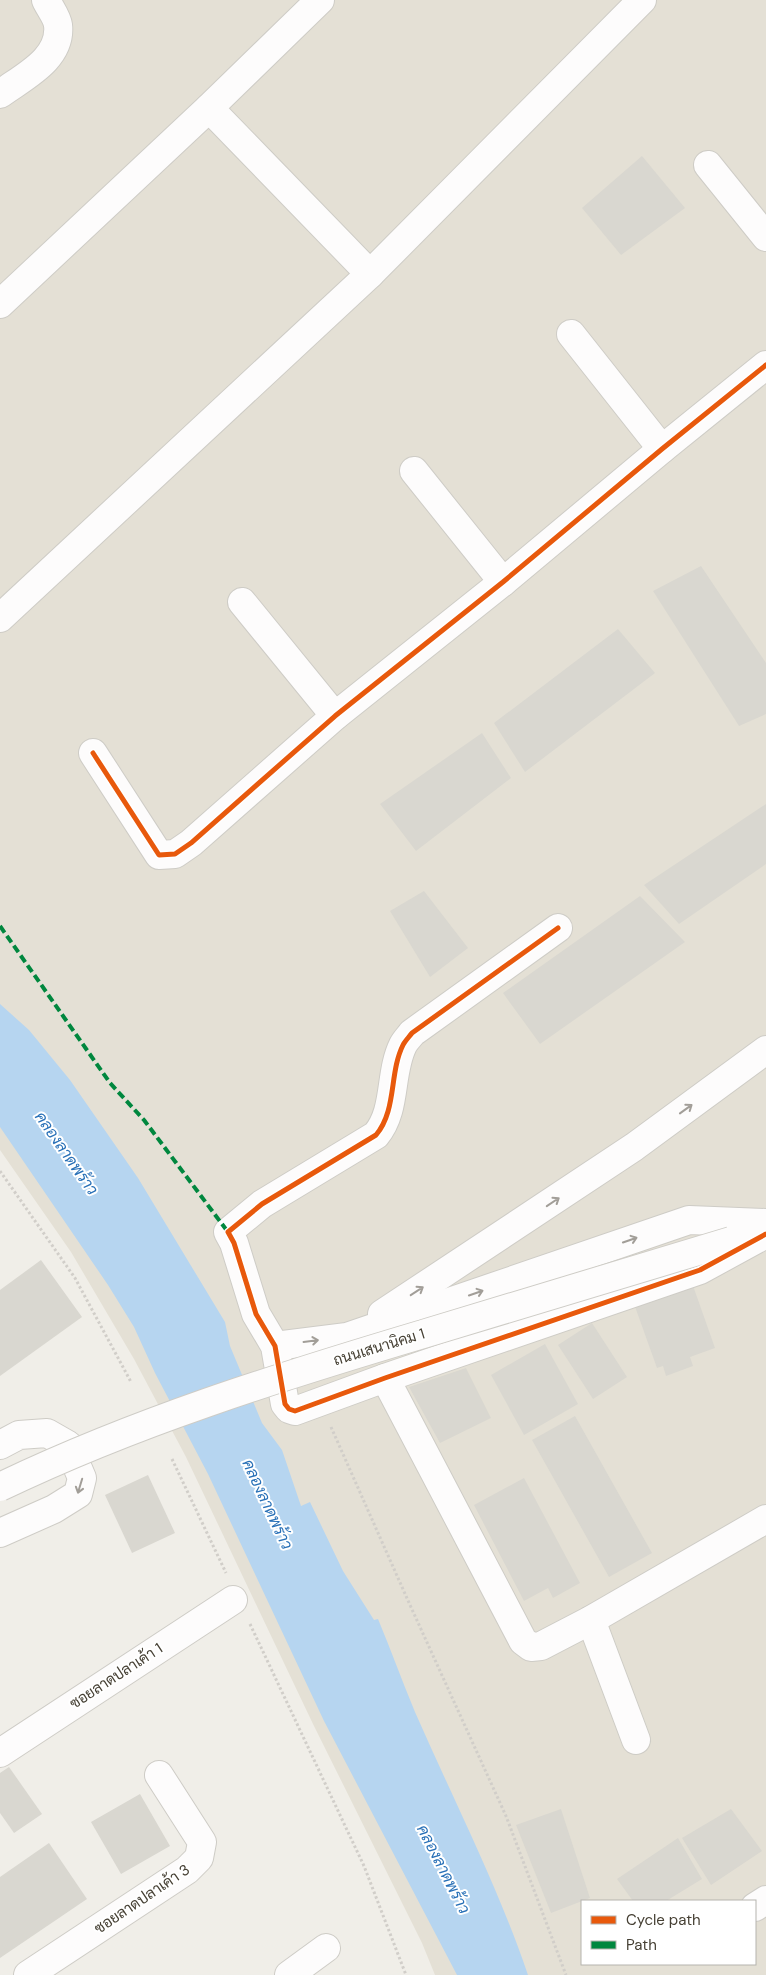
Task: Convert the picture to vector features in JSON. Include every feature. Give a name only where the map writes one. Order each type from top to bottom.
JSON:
[{"type":"street","points":[[0,94],[45,61],[57,44],[58,24],[46,0]]},
{"type":"street","points":[[0,304],[209,108],[320,0]]},
{"type":"street","points":[[0,618],[370,274],[642,0]]},
{"type":"street","points":[[209,108],[370,274]]},
{"type":"street","points":[[708,165],[766,237]]},
{"type":"street","points":[[571,334],[662,449]]},
{"type":"street","points":[[93,753],[159,855],[175,854],[191,843],[335,716],[503,582],[766,365]]},
{"type":"street","points":[[414,471],[503,582]]},
{"type":"street","points":[[242,602],[335,716]]},
{"type":"street","points":[[558,928],[412,1033],[403,1045],[398,1058],[384,1125],[376,1135],[262,1204],[228,1232],[234,1243],[256,1314],[275,1346],[284,1404],[289,1410],[295,1411],[385,1378],[700,1270],[766,1234]]},
{"type":"street","points":[[347,1337],[634,1147],[766,1050]]},
{"type":"street","points":[[275,1346],[347,1337],[688,1220],[766,1222]]},
{"type":"street","name":"ถนนเสนานิคม 1","points":[[0,1488],[32,1472],[135,1430],[291,1374],[766,1230]]},
{"type":"street","points":[[385,1378],[522,1641],[531,1647],[541,1646],[590,1620],[766,1519]]},
{"type":"street","points":[[0,1445],[19,1435],[47,1433],[68,1445],[82,1478],[78,1494],[54,1509],[0,1533]]},
{"type":"street","name":"ซอยลาดปลาเค้า 1","points":[[0,1753],[230,1588]]},
{"type":"street","points":[[590,1620],[636,1740]]},
{"type":"street","name":"ซอยลาดปลาเค้า 3","points":[[28,1975],[187,1870],[199,1858],[202,1842],[159,1775]]},
{"type":"street","points":[[288,1975],[326,1948]]},
{"type":"path","points":[[0,1171],[75,1278],[131,1382]]},
{"type":"path","points":[[320,1401],[410,1606],[506,1816],[566,1975]]},
{"type":"path","points":[[172,1459],[230,1588]]},
{"type":"path","points":[[248,1622],[364,1866],[406,1975]]},
{"type":"shaded area","points":[[0,0],[766,0],[766,1975],[435,1975],[422,1943],[313,1724],[186,1457],[134,1359],[71,1252],[0,1150]]},
{"type":"water","name":"คลองลาดพร้าว","points":[[0,1004],[29,1030],[70,1080],[138,1178],[225,1322],[230,1346],[262,1423],[282,1450],[301,1506],[310,1502],[343,1571],[374,1620],[378,1619],[415,1712],[503,1908],[528,1975],[457,1975],[324,1721],[208,1474],[155,1373],[134,1327],[108,1285],[0,1127]]},
{"type":"building","points":[[642,156],[685,208],[621,255],[582,208]]},
{"type":"building","points":[[701,566],[766,663],[766,714],[739,726],[653,591]]},
{"type":"building","points":[[618,629],[655,673],[525,772],[494,723]]},
{"type":"building","points":[[482,733],[511,778],[416,851],[380,804]]},
{"type":"building","points":[[766,804],[766,864],[679,924],[644,885]]},
{"type":"building","points":[[424,891],[468,948],[430,977],[390,911]]},
{"type":"building","points":[[640,896],[685,942],[540,1044],[503,993]]},
{"type":"building","points":[[41,1260],[82,1317],[0,1376],[0,1290]]},
{"type":"building","points":[[691,1280],[715,1348],[690,1357],[693,1366],[666,1376],[663,1366],[657,1368],[633,1301]]},
{"type":"building","points":[[592,1323],[627,1377],[593,1399],[558,1345]]},
{"type":"building","points":[[545,1344],[578,1404],[524,1435],[491,1375]]},
{"type":"building","points":[[466,1368],[491,1418],[440,1443],[409,1387]]},
{"type":"building","points":[[575,1416],[652,1553],[609,1577],[532,1440]]},
{"type":"building","points":[[148,1475],[175,1533],[132,1553],[105,1495]]},
{"type":"building","points":[[524,1478],[580,1583],[553,1598],[548,1588],[524,1601],[474,1505]]},
{"type":"building","points":[[9,1767],[42,1814],[14,1833],[0,1813],[0,1773]]},
{"type":"building","points":[[140,1794],[170,1846],[121,1874],[91,1822]]},
{"type":"building","points":[[561,1809],[590,1898],[551,1913],[516,1825]]},
{"type":"building","points":[[731,1809],[762,1851],[711,1885],[682,1838]]},
{"type":"building","points":[[678,1838],[702,1879],[668,1900],[632,1900],[617,1879]]},
{"type":"building","points":[[49,1843],[87,1899],[0,1958],[0,1877]]},
{"type":"marked path","points":[[0,926],[110,1083],[144,1120],[228,1232]]},
{"type":"cycle path","points":[[93,753],[159,855],[175,854],[191,843],[335,716],[503,582],[766,365]]},
{"type":"cycle path","points":[[558,928],[412,1033],[404,1044],[399,1056],[387,1114],[383,1125],[376,1135],[262,1204],[228,1232],[234,1243],[256,1314],[275,1346],[285,1404],[289,1409],[295,1411],[385,1378],[700,1270],[766,1234]]}]
